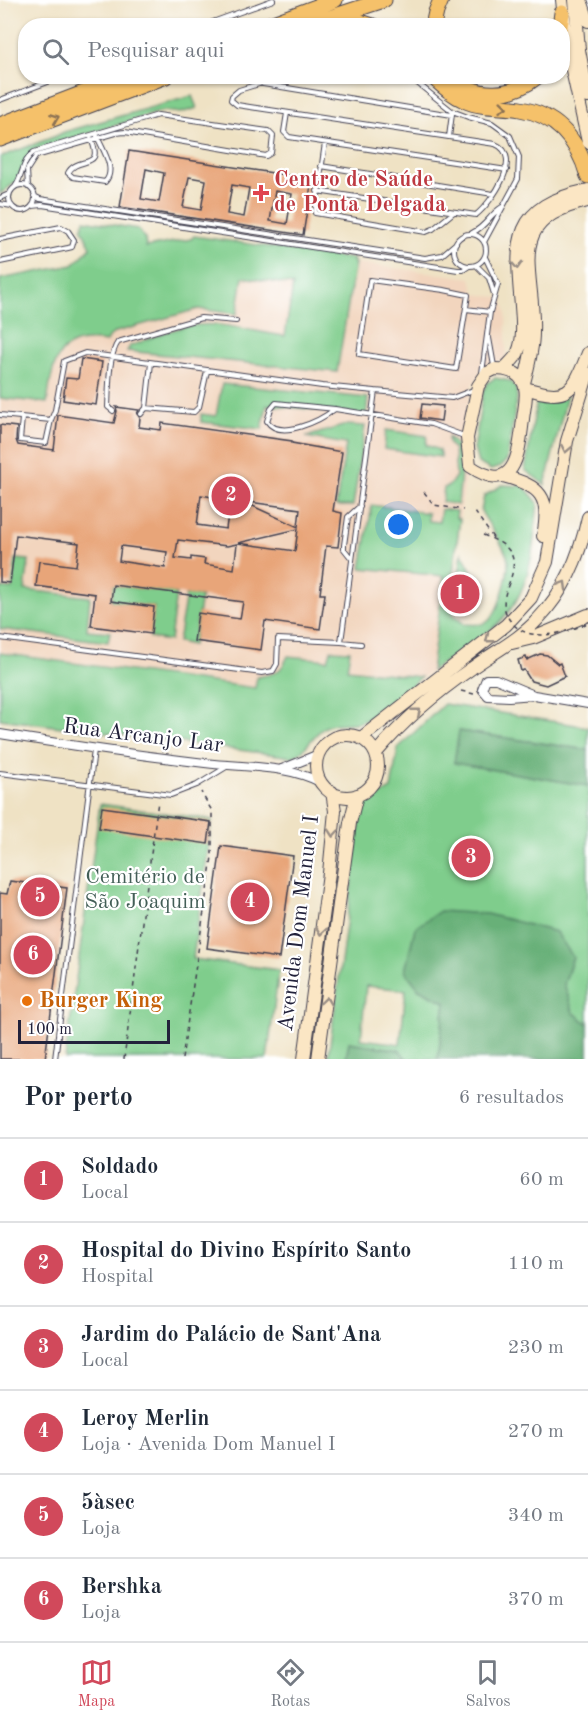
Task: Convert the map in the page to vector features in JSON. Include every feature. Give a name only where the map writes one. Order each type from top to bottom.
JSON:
[{"type":"highway","points":[[290,18],[315,10],[335,0]]},
{"type":"highway","points":[[315,10],[384,0]]},
{"type":"highway","points":[[435,18],[441,0]]},
{"type":"highway","points":[[315,10],[345,18]]},
{"type":"highway","points":[[0,125],[107,84]]},
{"type":"highway","points":[[0,139],[145,84]]},
{"type":"highway","points":[[440,84],[449,92],[467,102],[522,109],[539,114],[557,124],[570,136],[581,152],[588,176]]},
{"type":"highway","points":[[462,84],[469,90],[482,94],[517,90],[526,84]]},
{"type":"main road","points":[[575,0],[579,50],[588,97]]},
{"type":"main road","points":[[581,0],[588,21]]},
{"type":"main road","points":[[570,61],[588,142]]},
{"type":"main road","points":[[531,598],[544,530],[546,515],[544,501],[539,491],[524,482],[503,476],[489,477],[470,466],[467,438],[479,384],[487,373],[499,369],[518,353],[523,332],[517,255],[523,230],[528,221],[548,203],[588,190]]},
{"type":"main road","points":[[503,476],[512,469],[520,451],[525,385],[533,333],[528,256],[534,235],[537,227],[553,212],[588,201]]},
{"type":"main road","points":[[499,369],[519,376],[525,385],[548,395],[562,394],[570,388],[588,353]]},
{"type":"main road","points":[[361,738],[506,626],[531,598],[547,561],[567,441],[588,373]]},
{"type":"main road","points":[[376,753],[398,727],[471,669],[508,645],[537,621],[554,600],[573,567],[588,517]]},
{"type":"main road","points":[[508,645],[533,638],[588,615]]},
{"type":"main road","points":[[341,735],[351,735],[367,741],[376,753],[379,763],[374,783],[357,795],[349,797],[332,792],[322,783],[317,774],[316,764],[324,745],[341,735]]},
{"type":"main road","name":"Avenida Dom Manuel I","points":[[304,1059],[330,865],[335,811],[332,792]]},
{"type":"main road","name":"Avenida Dom Manuel I","points":[[318,1059],[350,823],[357,795]]},
{"type":"street","points":[[534,695],[488,696],[482,689],[486,680],[496,680],[534,695],[588,704]]},
{"type":"street","name":"Rua Arcanjo Lar","points":[[0,734],[94,750],[228,766],[282,769]]},
{"type":"street","points":[[282,769],[319,754]]},
{"type":"street","points":[[282,769],[308,776],[322,783]]},
{"type":"lane","points":[[224,18],[273,0]]},
{"type":"lane","points":[[0,100],[43,84]]},
{"type":"lane","points":[[317,191],[476,215],[501,183],[507,170],[506,154],[501,146],[237,105],[231,100],[239,90],[261,84],[453,113],[492,123],[510,136],[516,146],[519,157],[518,179],[484,242]]},
{"type":"lane","points":[[419,84],[453,113]]},
{"type":"lane","points":[[287,113],[284,132],[289,137],[507,170]]},
{"type":"lane","points":[[449,137],[453,113]]},
{"type":"lane","points":[[12,206],[10,194],[20,179],[24,163],[30,154],[91,137],[125,132],[266,156],[271,153],[273,136],[268,130],[163,115],[97,136]]},
{"type":"lane","points":[[91,137],[96,150],[95,156],[92,160],[71,168],[68,173],[73,177],[105,182],[108,178],[109,163],[97,136]]},
{"type":"lane","points":[[91,137],[36,156],[27,170],[28,187],[34,196],[40,199],[425,258],[442,255],[462,236],[484,227],[502,207]]},
{"type":"lane","points":[[325,143],[315,213],[426,232],[433,230],[455,212]]},
{"type":"lane","points":[[321,166],[493,194]]},
{"type":"lane","points":[[15,187],[28,187]]},
{"type":"lane","points":[[0,198],[10,194]]},
{"type":"lane","points":[[32,206],[34,196]]},
{"type":"lane","points":[[0,204],[12,206],[20,211],[42,205],[458,270],[476,265],[485,256]]},
{"type":"lane","points":[[0,239],[61,227],[68,231],[74,240],[72,247],[68,249],[0,262]]},
{"type":"lane","points":[[22,418],[20,440],[46,443],[64,361],[85,353],[207,371],[375,391],[452,398],[468,394],[479,384],[490,312],[498,284],[485,256],[484,242],[472,233]]},
{"type":"lane","points":[[456,243],[454,253],[456,258],[459,262],[469,266]]},
{"type":"lane","points":[[476,265],[489,278],[494,294]]},
{"type":"lane","points":[[370,280],[468,295],[466,309],[456,369],[359,354],[370,280]]},
{"type":"lane","points":[[466,309],[490,312]]},
{"type":"lane","points":[[113,411],[108,407],[112,358],[118,342],[201,318],[236,321]]},
{"type":"lane","points":[[488,334],[499,369]]},
{"type":"lane","points":[[141,414],[146,408],[151,363]]},
{"type":"lane","points":[[146,408],[194,412],[199,407],[207,371]]},
{"type":"lane","points":[[341,642],[375,391]]},
{"type":"lane","points":[[335,409],[315,422],[295,428],[277,429],[270,426],[267,421],[276,403],[335,409],[372,414],[431,424],[467,438]]},
{"type":"lane","points":[[0,415],[51,420]]},
{"type":"lane","points":[[353,560],[344,549],[344,545],[348,517],[360,506]]},
{"type":"lane","points":[[0,638],[262,673],[273,671],[277,664],[278,639],[361,644]]},
{"type":"lane","points":[[55,1059],[94,750]]},
{"type":"lane","points":[[0,773],[159,794],[177,794],[228,766]]},
{"type":"path","points":[[424,492],[434,505],[463,510]]},
{"type":"path","points":[[475,512],[495,539],[508,548],[514,560],[514,570],[503,598],[507,617],[520,631],[539,636],[588,623]]},
{"type":"path","points":[[483,536],[495,539]]},
{"type":"path","points":[[446,689],[488,696]]},
{"type":"path","points":[[182,1059],[212,856],[212,811],[197,785]]},
{"type":"path","points":[[124,1059],[159,794]]},
{"type":"shaded area","points":[[202,243],[471,278],[475,294],[503,298],[506,313],[506,361],[498,361],[485,368],[472,385],[461,448],[466,473],[440,665],[360,723],[326,726],[316,733],[302,752],[292,757],[0,719],[0,284]]},
{"type":"green space","points":[[192,96],[197,108],[181,113],[163,111],[34,150],[17,181],[0,194],[0,157],[64,132]]},
{"type":"green space","points":[[84,220],[138,229],[145,239],[146,247],[191,239],[194,236],[354,259],[337,372],[127,351],[130,346],[163,333],[197,325],[230,326],[285,336],[293,285],[243,277],[237,314],[198,309],[116,332],[107,342],[77,342],[60,354],[55,363],[47,403],[0,398],[0,279],[73,265],[91,247],[82,229]]},
{"type":"green space","points":[[495,378],[510,381],[516,388],[517,398],[507,460],[500,467],[491,470],[478,463],[474,449],[483,392],[487,383]]},
{"type":"green space","points":[[222,384],[368,398],[366,415],[267,405],[262,429],[201,422],[201,414],[216,416]]},
{"type":"green space","points":[[567,396],[545,485],[525,470],[537,400],[552,401]]},
{"type":"green space","points":[[346,425],[365,426],[353,506],[336,506],[346,444],[306,437]]},
{"type":"green space","points":[[386,430],[427,436],[426,445],[439,450],[441,457],[384,449]]},
{"type":"green space","points":[[448,437],[458,450],[460,459],[461,478],[458,505],[442,502],[444,488],[449,486],[456,476],[454,450],[448,443]]},
{"type":"green space","points":[[502,485],[524,486],[538,503],[532,553],[522,590],[508,612],[489,631],[431,671],[444,576],[361,568],[372,505],[428,513],[428,521],[439,522],[441,509],[457,511],[456,518],[460,519],[449,604],[453,614],[464,624],[482,624],[487,622],[496,610],[507,571],[505,551],[481,511],[484,496]]},
{"type":"green space","points":[[462,553],[472,572],[456,594]]},
{"type":"green space","points":[[16,559],[29,560],[25,590],[90,597],[87,630],[110,632],[108,642],[0,629],[0,588],[12,589]]},
{"type":"green space","points":[[113,585],[176,593],[170,641],[150,638],[154,607],[111,601]]},
{"type":"green space","points":[[186,594],[201,597],[193,645],[178,642]]},
{"type":"green space","points":[[331,650],[350,651],[347,669],[421,677],[376,715],[360,722],[327,726],[317,733],[302,751],[292,757],[0,719],[0,653],[255,688],[257,677],[276,672],[288,656],[328,660]]},
{"type":"green space","points":[[444,704],[588,727],[588,750],[460,731],[454,763],[588,786],[588,1024],[573,1012],[564,984],[573,957],[419,989],[445,1002],[438,1059],[407,1059],[399,1050],[349,1042],[346,1059],[328,1059],[362,805],[391,789],[398,748]],"holes":[[[366,986],[406,990],[400,1044],[361,1039]]]},
{"type":"green space","points":[[459,731],[588,750],[588,786],[454,763]]},
{"type":"green space","name":"Cemitério de São Joaquim","points":[[100,804],[212,820],[193,959],[279,970],[267,1059],[65,1059]]},
{"type":"green space","points":[[440,911],[487,914],[556,932],[573,957],[564,984],[573,1012],[588,1024],[588,1059],[438,1059],[445,1002],[419,989],[405,971],[415,928]]},
{"type":"green space","points":[[349,1042],[399,1050],[407,1059],[346,1059]]},
{"type":"building","name":"Centro de Saúde de Ponta Delgada","points":[[129,151],[312,179],[303,235],[120,207]],"holes":[[[146,169],[164,173],[159,202],[141,199]],[[189,177],[206,180],[201,210],[183,207]],[[232,185],[249,188],[244,217],[227,214]],[[275,191],[292,194],[287,224],[270,221]]]},
{"type":"building","points":[[81,359],[102,362],[96,405],[63,400],[66,378],[78,379]]},
{"type":"building","points":[[422,404],[443,406],[441,421],[420,418]]},
{"type":"building","points":[[116,407],[139,410],[137,414],[140,418],[139,427],[161,430],[162,423],[292,441],[292,443],[342,452],[333,511],[342,513],[338,547],[326,546],[320,594],[325,594],[320,629],[265,621],[261,650],[194,641],[198,613],[240,619],[243,602],[113,585],[111,601],[154,607],[151,634],[91,626],[95,594],[36,586],[39,561],[76,566],[79,543],[16,535],[10,583],[0,582],[0,425],[17,427],[18,445],[54,450],[58,415],[114,423]],"holes":[[[201,495],[230,500],[226,529],[197,525]],[[242,501],[300,509],[298,527]],[[298,529],[295,551],[238,543]],[[178,540],[227,546],[237,544],[234,569],[204,564],[205,559],[191,557],[191,560],[175,558]],[[121,546],[167,552],[165,568],[119,561]]]},
{"type":"building","points":[[540,654],[547,655],[558,664],[560,663],[565,676],[546,685],[531,681],[524,670],[521,671],[518,660],[526,657],[527,660]]},
{"type":"building","points":[[102,807],[211,822],[208,844],[99,828]]},
{"type":"building","points":[[221,846],[293,856],[279,958],[207,948]]},
{"type":"building","points":[[10,881],[67,888],[45,1059],[0,1059],[0,893],[7,894]]},
{"type":"place","name":"Centro de Saúde de Ponta Delgada","points":[[261,193]]},
{"type":"place","name":"Hospital do Divino Espírito Santo","points":[[231,496]]},
{"type":"place","name":"Soldado","points":[[460,594]]},
{"type":"place","name":"Jardim do Palácio de Sant'Ana","points":[[471,858]]},
{"type":"place","name":"5àsec","points":[[40,897]]},
{"type":"place","name":"Leroy Merlin","points":[[250,902]]},
{"type":"place","name":"Bershka","points":[[33,955]]},
{"type":"place","name":"Burger King","points":[[27,1001]]}]
